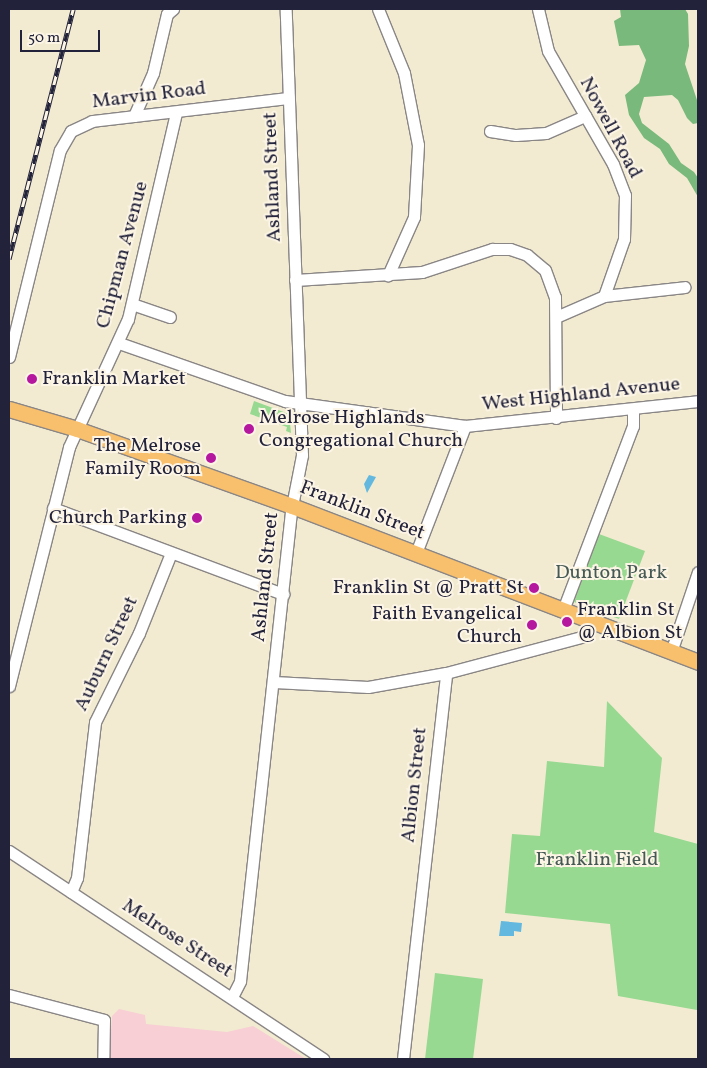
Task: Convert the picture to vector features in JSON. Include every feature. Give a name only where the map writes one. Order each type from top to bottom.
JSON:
[{"type":"main road","name":"Franklin Street","points":[[9,409],[77,429],[292,506],[698,662]]},
{"type":"street","name":"Ashland Street","points":[[232,997],[240,981],[292,506],[302,455],[286,9]]},
{"type":"street","points":[[379,9],[404,73],[418,145],[414,217],[388,275]]},
{"type":"street","name":"Nowell Road","points":[[538,9],[548,51],[618,174],[626,206],[624,239],[604,296]]},
{"type":"street","points":[[134,116],[153,73],[169,11]]},
{"type":"street","name":"Marvin Road","points":[[9,357],[63,143],[72,131],[84,123],[289,98]]},
{"type":"street","name":"Chipman Avenue","points":[[9,686],[68,449],[119,343],[132,304],[176,112]]},
{"type":"street","points":[[490,131],[528,135],[546,133],[585,116]]},
{"type":"street","points":[[295,280],[388,275],[438,269],[492,249],[516,250],[537,262],[547,273],[553,290],[556,317],[556,418]]},
{"type":"street","points":[[556,317],[604,296],[685,287]]},
{"type":"street","points":[[132,304],[170,317]]},
{"type":"street","name":"West Highland Avenue","points":[[119,343],[283,400],[466,426],[556,418],[698,401]]},
{"type":"street","points":[[563,610],[633,426],[633,409]]},
{"type":"street","points":[[416,553],[466,426]]},
{"type":"street","points":[[53,508],[283,594]]},
{"type":"street","name":"Auburn Street","points":[[71,892],[78,878],[95,722],[139,633],[171,553]]},
{"type":"street","points":[[671,652],[698,572]]},
{"type":"street","points":[[274,682],[368,687],[446,674],[581,637],[595,622]]},
{"type":"street","name":"Albion Street","points":[[403,1059],[446,674]]},
{"type":"street","name":"Melrose Street","points":[[9,851],[323,1059]]},
{"type":"street","points":[[9,995],[104,1019],[103,1059]]},
{"type":"shaded area","points":[[119,1009],[145,1015],[146,1024],[227,1032],[253,1026],[306,1059],[109,1059],[112,1016]]},
{"type":"green space","points":[[620,9],[685,9],[688,14],[689,46],[685,64],[697,100],[698,123],[693,124],[687,118],[678,100],[672,95],[644,97],[639,114],[642,123],[669,144],[681,163],[694,172],[698,178],[698,197],[687,178],[669,164],[660,149],[644,138],[629,115],[625,95],[639,83],[646,60],[639,45],[619,46],[614,21],[621,17]]},
{"type":"green space","points":[[254,401],[289,414],[291,433],[286,431],[287,427],[250,414]]},
{"type":"green space","name":"Dunton Park","points":[[599,534],[645,551],[619,619],[574,602]]},
{"type":"green space","name":"Franklin Field","points":[[607,701],[662,758],[654,832],[698,844],[697,1010],[618,996],[610,924],[505,913],[512,834],[540,836],[547,761],[604,767]]},
{"type":"green space","points":[[435,973],[483,979],[473,1059],[425,1059]]},
{"type":"water","points":[[369,475],[376,477],[367,493],[364,484]]},
{"type":"water","points":[[501,921],[522,923],[521,932],[514,931],[514,936],[499,936]]},
{"type":"railway","points":[[9,259],[73,9]]},
{"type":"place","name":"Franklin Market","points":[[32,379]]},
{"type":"place","name":"Melrose Highlands Congregational Church","points":[[249,429]]},
{"type":"place","name":"The Melrose Family Room","points":[[211,458]]},
{"type":"place","name":"Church Parking","points":[[197,518]]},
{"type":"place","name":"Franklin St @ Pratt St","points":[[534,588]]},
{"type":"place","name":"Franklin St @ Albion St","points":[[567,622]]},
{"type":"place","name":"Faith Evangelical Church","points":[[532,625]]}]
